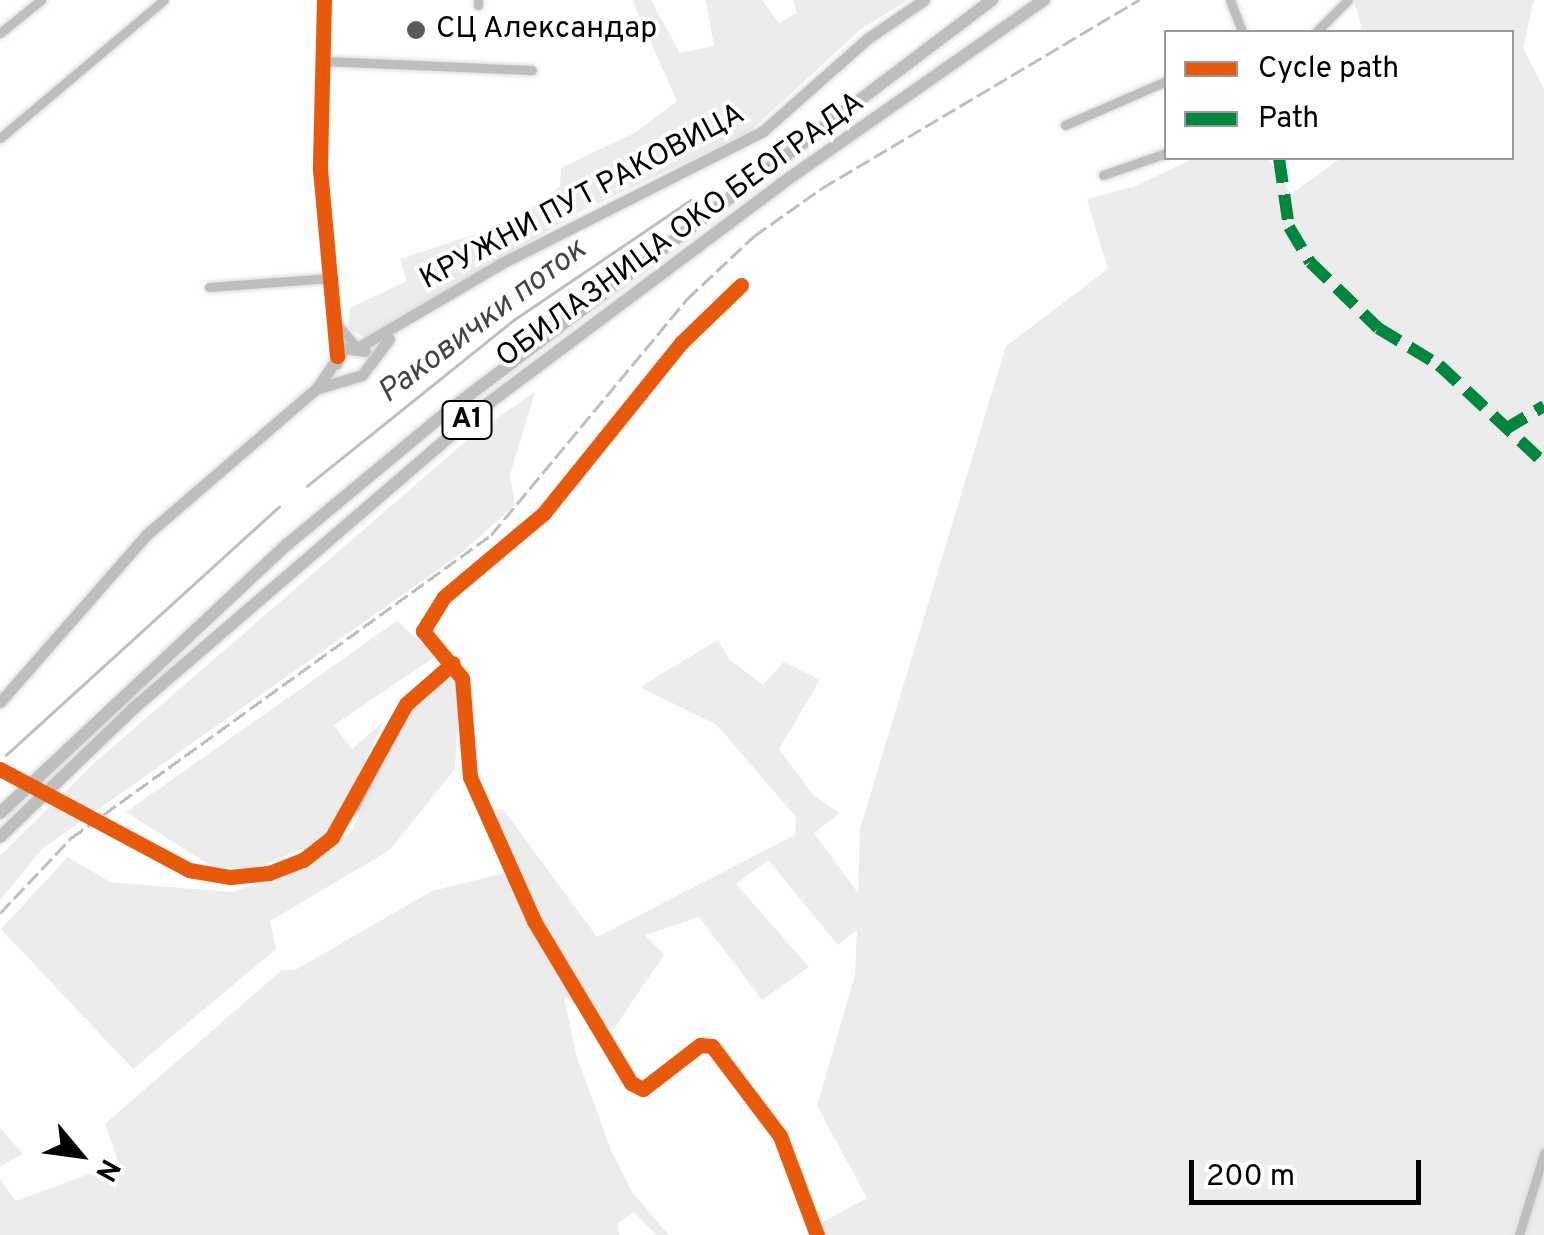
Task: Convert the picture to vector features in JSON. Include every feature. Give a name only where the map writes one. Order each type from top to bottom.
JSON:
[{"type":"highway","name":"ОБИЛАЗНИЦА ОКО БЕОГРАДА","points":[[0,813],[289,543],[448,411],[992,0]]},
{"type":"highway","name":"ОБИЛАЗНИЦА ОКО БЕОГРАДА","points":[[0,837],[134,708],[486,404],[748,208],[1044,0]]},
{"type":"main road","name":"КРУЖНИ ПУТ РАКОВИЦА","points":[[337,358],[403,325],[502,262],[763,131],[867,39],[924,0]]},
{"type":"main road","name":"КРУЖНИ ПУТ РАКОВИЦА","points":[[350,378],[362,375],[403,325]]},
{"type":"main road","points":[[357,346],[369,364]]},
{"type":"main road","points":[[0,702],[146,535],[318,388],[337,358],[350,378],[318,388]]},
{"type":"street","points":[[0,34],[41,0]]},
{"type":"street","points":[[0,138],[164,0]]},
{"type":"street","points":[[324,0],[320,170],[337,322],[337,358]]},
{"type":"street","points":[[1230,0],[1241,30]]},
{"type":"street","points":[[1318,30],[1348,0]]},
{"type":"street","points":[[322,61],[532,70]]},
{"type":"street","points":[[1065,125],[1164,82]]},
{"type":"street","points":[[1103,176],[1164,155]]},
{"type":"street","points":[[209,287],[331,278]]},
{"type":"street","points":[[741,285],[681,342],[544,512],[452,590],[425,622],[425,635],[453,663],[466,698],[474,788],[534,920],[632,1082],[642,1089],[700,1045],[712,1046],[780,1136],[817,1235]]},
{"type":"street","points":[[337,322],[357,346]]},
{"type":"street","points":[[0,769],[196,873],[230,877],[269,873],[311,856],[354,807],[406,704],[453,663]]},
{"type":"street","points":[[1519,1235],[1544,1153]]},
{"type":"shaded area","points":[[632,0],[651,0],[680,53],[714,46],[706,0],[762,0],[779,23],[797,13],[793,0],[908,0],[861,29],[749,132],[576,214],[374,334],[364,337],[348,328],[350,308],[407,281],[400,259],[516,221],[560,186],[561,168],[636,132],[677,101]]},
{"type":"shaded area","points":[[1354,0],[1534,0],[1523,48],[1544,89],[1544,1235],[816,1235],[819,1224],[867,1198],[817,1106],[855,975],[857,930],[838,945],[768,860],[736,884],[809,967],[762,1000],[699,917],[645,935],[664,955],[613,1030],[564,996],[576,1055],[611,1150],[632,1192],[669,1235],[656,1235],[634,1212],[618,1223],[619,1235],[0,1235],[0,1179],[16,1201],[119,1163],[105,1124],[282,970],[295,970],[432,891],[505,873],[496,810],[503,809],[597,937],[795,835],[796,817],[717,725],[640,687],[718,640],[729,659],[763,685],[784,662],[820,680],[779,749],[813,795],[840,813],[814,833],[858,893],[860,829],[1006,346],[1108,269],[1087,199],[1136,186],[1190,160],[1269,160],[1291,194],[1338,160],[1514,160],[1514,30],[1362,30]]},
{"type":"shaded area","points":[[535,392],[510,475],[515,505],[459,555],[42,849],[0,900],[0,856],[94,763],[473,435]]},
{"type":"shaded area","points":[[397,621],[436,656],[334,725],[352,749],[384,721],[340,816],[309,846],[256,868],[214,868],[126,812]]},
{"type":"shaded area","points":[[452,669],[459,699],[455,769],[390,850],[270,921],[276,949],[133,1069],[1,929],[68,857],[110,882],[233,892],[310,864],[352,831],[394,736],[417,700]]},
{"type":"shaded area","points":[[0,1128],[23,1154],[0,1166]]},
{"type":"waterway","name":"Раковички поток","points":[[307,486],[515,319],[691,200]]},
{"type":"waterway","name":"Раковички поток","points":[[6,755],[279,507]]},
{"type":"railway","points":[[0,913],[71,838],[491,535],[687,299],[754,236],[822,188],[1139,0]]},
{"type":"marked path","points":[[1279,160],[1289,227],[1310,262],[1378,328],[1439,365],[1544,463]]},
{"type":"marked path","points":[[1504,430],[1544,406]]},
{"type":"cycle path","points":[[324,0],[320,169],[337,356]]},
{"type":"cycle path","points":[[741,285],[681,343],[544,513],[444,597],[423,631],[462,678],[470,777],[534,921],[631,1083],[643,1089],[700,1045],[712,1046],[780,1136],[817,1235]]},
{"type":"cycle path","points":[[0,769],[189,870],[230,877],[269,873],[303,860],[332,837],[406,704],[453,663]]},
{"type":"place","name":"СЦ Александар","points":[[416,30]]}]
